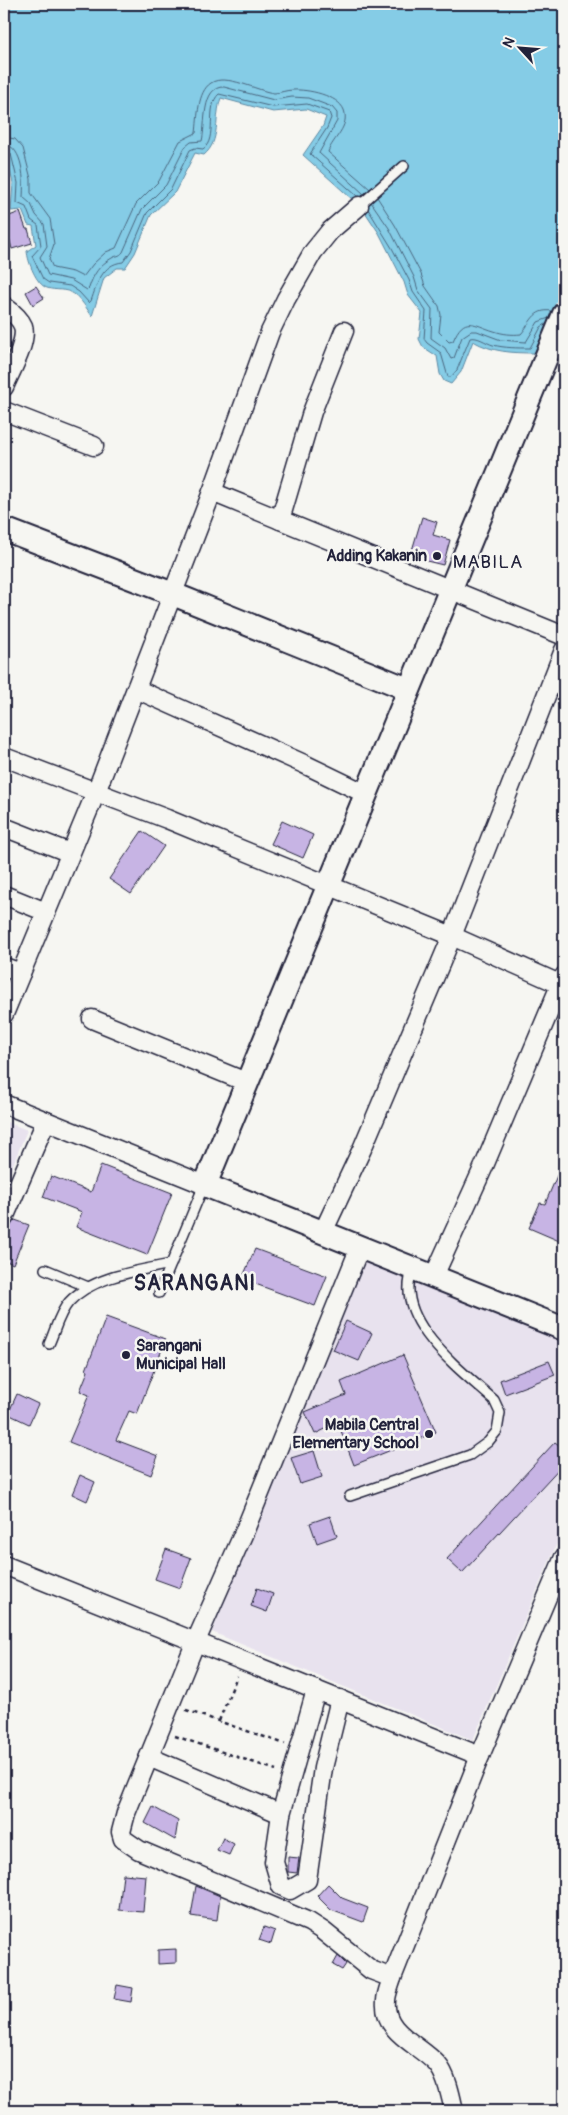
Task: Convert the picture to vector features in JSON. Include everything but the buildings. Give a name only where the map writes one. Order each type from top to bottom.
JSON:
[{"type":"street","points":[[4,1014],[96,792],[212,492],[270,332],[306,262],[321,241],[359,206]]},
{"type":"street","points":[[4,306],[14,313],[23,327],[23,342],[4,387]]},
{"type":"street","points":[[204,1185],[564,314]]},
{"type":"street","points":[[280,520],[312,412],[344,331]]},
{"type":"street","points":[[4,411],[94,446]]},
{"type":"street","points":[[212,492],[564,636]]},
{"type":"street","points":[[4,529],[173,594],[408,689]]},
{"type":"street","points":[[323,1232],[366,1140],[452,936],[564,650]]},
{"type":"street","points":[[136,689],[304,764],[366,794]]},
{"type":"street","points":[[4,757],[96,792],[563,982],[484,1166],[423,1272]]},
{"type":"street","points":[[4,827],[70,854]]},
{"type":"street","points":[[4,895],[46,912]]},
{"type":"street","points":[[4,967],[21,973]]},
{"type":"street","points":[[92,1019],[246,1082]]},
{"type":"street","points":[[4,1104],[564,1329]]},
{"type":"street","points":[[4,1218],[46,1121]]},
{"type":"street","points":[[360,1247],[245,1530],[170,1704],[122,1824],[121,1832],[123,1840],[139,1850],[309,1922],[324,1931],[371,1970],[392,1978]]},
{"type":"street","points":[[454,2111],[451,2096],[438,2066],[419,2047],[397,2032],[386,2017],[386,2000],[392,1978],[480,1756],[564,1557]]},
{"type":"street","points":[[4,1565],[480,1756]]},
{"type":"street","points":[[316,1690],[281,1814],[274,1862],[281,1886],[290,1890],[307,1880],[323,1768],[340,1699]]},
{"type":"street","points":[[149,1757],[281,1814]]},
{"type":"lane","points":[[359,206],[404,166]]},
{"type":"lane","points":[[159,1293],[204,1185]]},
{"type":"lane","points":[[49,1344],[64,1308],[88,1287],[120,1276],[171,1264]]},
{"type":"lane","points":[[45,1269],[88,1287]]},
{"type":"lane","points":[[350,1496],[470,1455],[488,1442],[497,1432],[500,1413],[494,1400],[429,1338],[412,1309],[408,1284],[423,1272]]},
{"type":"path","points":[[218,1721],[244,1661]]},
{"type":"path","points":[[170,1704],[299,1749]]},
{"type":"path","points":[[160,1729],[227,1754],[292,1775]]},
{"type":"shaded area","points":[[4,1121],[27,1130],[4,1187]]},
{"type":"shaded area","name":"Mabila Central Elementary School","points":[[365,1260],[564,1341],[564,1527],[473,1740],[212,1632]]},
{"type":"water","points":[[4,4],[564,4],[564,336],[546,329],[534,353],[502,351],[487,348],[473,341],[461,372],[451,384],[444,381],[440,374],[437,356],[423,347],[419,339],[422,313],[408,295],[404,282],[379,233],[363,209],[303,155],[323,126],[326,117],[306,109],[273,112],[221,98],[213,143],[204,155],[195,153],[175,192],[151,215],[135,253],[125,268],[117,268],[104,278],[92,316],[74,294],[47,288],[39,282],[29,261],[27,251],[36,245],[33,226],[28,225],[22,210],[11,211],[13,183],[4,147]]},
{"type":"pier","points":[[564,281],[564,336],[546,329]]},
{"type":"place","name":"Adding Kakanin","points":[[437,556]]},
{"type":"place","name":"Sarangani Municipal Hall","points":[[126,1355]]},
{"type":"place","name":"Mabila Central Elementary School","points":[[429,1434]]},
{"type":"district","name":"MABILA","points":[[488,562]]},
{"type":"district","name":"SARANGANI","points":[[195,1283]]}]
